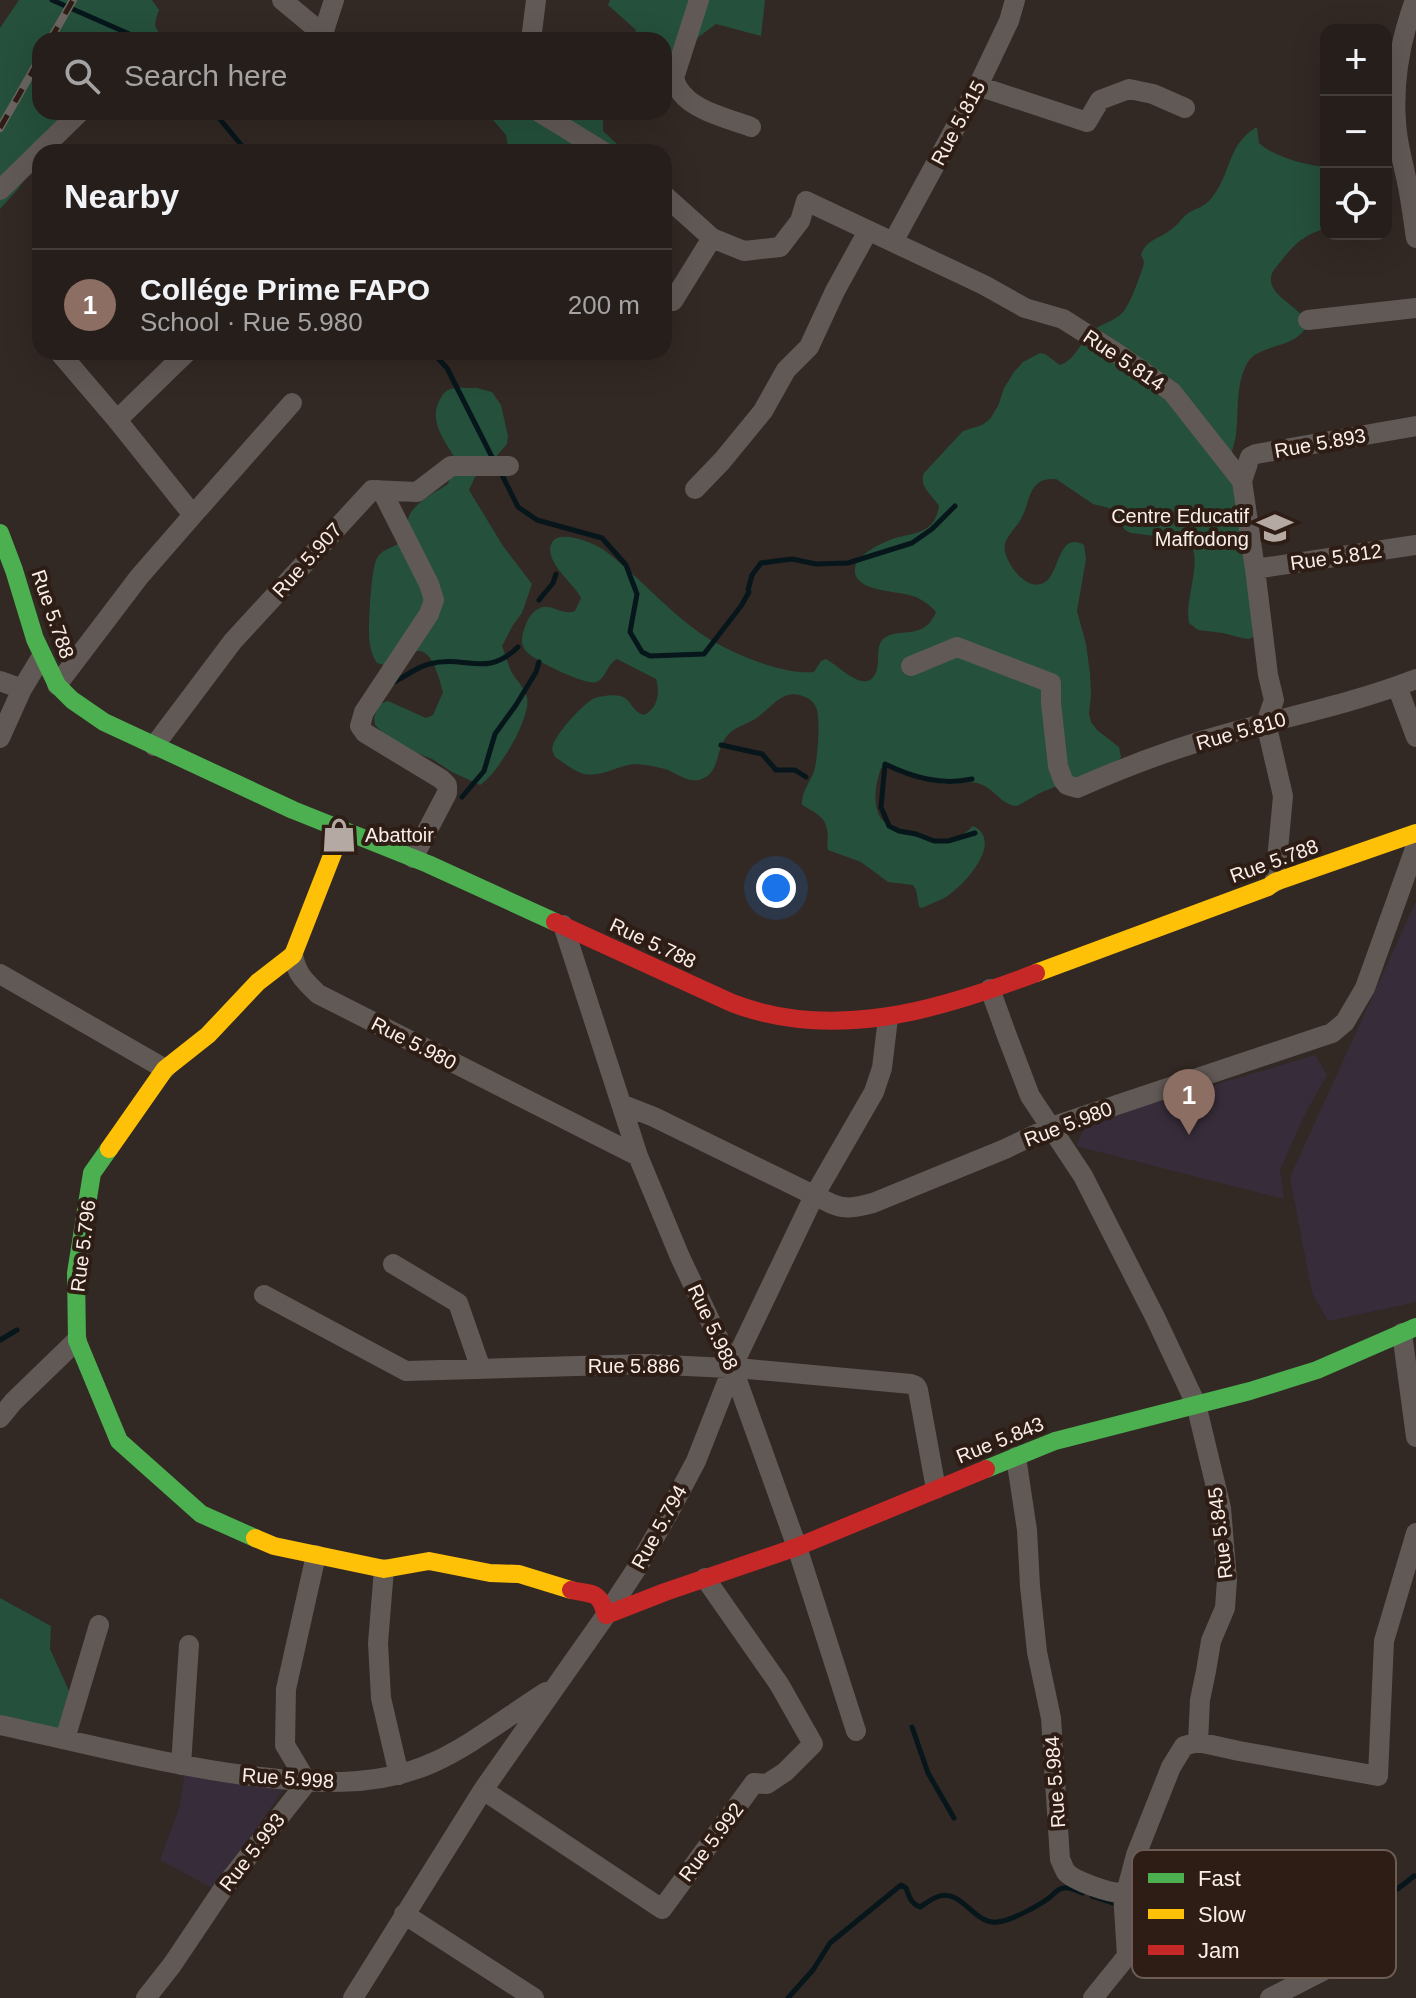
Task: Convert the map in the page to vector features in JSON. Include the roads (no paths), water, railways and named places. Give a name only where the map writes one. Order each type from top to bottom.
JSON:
[{"type":"street","points":[[282,0],[321,32]]},
{"type":"street","points":[[324,32],[334,0]]},
{"type":"street","points":[[532,32],[536,0]]},
{"type":"street","points":[[699,0],[674,78],[677,89],[689,102],[751,127]]},
{"type":"street","name":"Rue 5.815","points":[[893,242],[978,86],[1009,21],[1015,0]]},
{"type":"street","points":[[1415,0],[1404,31],[1406,82],[1395,119],[1416,238]]},
{"type":"street","points":[[978,86],[1087,122],[1100,100],[1129,89],[1153,94],[1185,108]]},
{"type":"street","points":[[47,144],[72,120]]},
{"type":"street","points":[[552,120],[591,144]]},
{"type":"street","points":[[0,190],[32,159]]},
{"type":"street","name":"Rue 5.814","points":[[712,238],[744,251],[780,247],[800,221],[806,201],[984,285],[1025,308],[1063,319],[1172,392],[1242,481],[1274,700],[1266,723],[1283,796],[1275,882]]},
{"type":"street","points":[[672,202],[712,238],[673,301]]},
{"type":"street","points":[[695,489],[763,411],[786,370],[809,347],[868,231]]},
{"type":"street","points":[[1308,320],[1416,308]]},
{"type":"street","points":[[66,360],[193,515]]},
{"type":"street","points":[[117,420],[179,360]]},
{"type":"street","points":[[57,685],[139,577],[292,403]]},
{"type":"street","name":"Rue 5.893","points":[[1242,481],[1250,457],[1256,454],[1416,426]]},
{"type":"street","points":[[378,490],[417,492],[451,466],[509,466]]},
{"type":"street","points":[[378,490],[384,495],[434,600],[429,614],[364,712],[360,726],[365,733],[447,785],[447,793],[413,858]]},
{"type":"street","name":"Rue 5.907","points":[[154,746],[233,641],[366,495],[378,490]]},
{"type":"street","name":"Rue 5.788","points":[[0,533],[42,656],[57,685],[85,711],[280,805],[413,858],[746,1008],[775,1015],[807,1019],[888,1018],[923,1010],[990,989],[1275,882],[1416,833]]},
{"type":"street","name":"Rue 5.812","points":[[1255,569],[1416,545]]},
{"type":"street","name":"Rue 5.810","points":[[911,666],[957,647],[1051,683],[1058,766],[1067,785],[1077,788],[1176,750],[1407,682]]},
{"type":"street","points":[[0,738],[22,689],[42,656]]},
{"type":"street","points":[[0,681],[22,689]]},
{"type":"street","points":[[1407,682],[1416,737]]},
{"type":"street","points":[[293,955],[342,830]]},
{"type":"street","name":"Rue 5.980","points":[[621,1104],[654,1117],[840,1208],[873,1203],[1051,1127],[1332,1033],[1345,1022],[1365,988],[1416,846]]},
{"type":"street","name":"Rue 5.988","points":[[563,925],[638,1156],[680,1257],[733,1369],[797,1547],[856,1731]]},
{"type":"street","name":"Rue 5.796","points":[[293,955],[258,982],[208,1035],[165,1069],[92,1173],[76,1273],[77,1340],[119,1441],[201,1514],[274,1546],[384,1569],[429,1561],[490,1573],[519,1574],[591,1593],[602,1601],[606,1615]]},
{"type":"street","name":"Rue 5.980","points":[[293,955],[301,977],[318,994],[638,1156]]},
{"type":"street","points":[[0,974],[165,1069]]},
{"type":"street","name":"Rue 5.845","points":[[990,989],[1030,1096],[1083,1176],[1196,1404],[1221,1508],[1227,1580],[1225,1608],[1211,1641],[1200,1700],[1198,1742]]},
{"type":"street","name":"Rue 5.794","points":[[353,1998],[483,1790],[637,1568],[689,1474],[733,1369],[814,1196],[874,1092],[882,1068],[888,1018]]},
{"type":"street","points":[[393,1264],[458,1303],[481,1369]]},
{"type":"street","name":"Rue 5.886","points":[[264,1295],[406,1371],[646,1364],[916,1386],[923,1409],[936,1489]]},
{"type":"street","points":[[1409,1330],[1416,1437]]},
{"type":"street","name":"Rue 5.843","points":[[606,1615],[797,1547],[1055,1441],[1250,1391],[1317,1370],[1409,1330]]},
{"type":"street","points":[[0,1418],[77,1340]]},
{"type":"street","name":"Rue 5.984","points":[[1016,1457],[1027,1530],[1037,1652],[1051,1718],[1060,1859],[1065,1871],[1074,1878],[1115,1894],[1123,1893]]},
{"type":"street","points":[[1138,1850],[1171,1767],[1184,1746],[1198,1742],[1378,1776],[1384,1641],[1416,1533]]},
{"type":"street","points":[[307,1782],[285,1745],[286,1689],[316,1555]]},
{"type":"street","points":[[384,1569],[378,1643],[381,1698],[399,1775]]},
{"type":"street","name":"Rue 5.992","points":[[483,1790],[662,1909],[754,1783],[767,1784],[785,1772],[813,1744],[779,1684],[705,1578]]},
{"type":"street","points":[[65,1739],[99,1625]]},
{"type":"street","points":[[181,1765],[189,1645]]},
{"type":"street","name":"Rue 5.998","points":[[0,1725],[181,1765],[307,1782],[362,1781],[399,1775],[433,1763],[556,1685]]},
{"type":"street","name":"Rue 5.993","points":[[146,1998],[225,1886],[307,1782]]},
{"type":"street","points":[[1093,1998],[1127,1956],[1123,1893],[1132,1870]]},
{"type":"street","points":[[404,1914],[534,1998]]},
{"type":"street","points":[[1270,1998],[1309,1978]]},
{"type":"waterway","points":[[52,0],[125,32]]},
{"type":"waterway","points":[[221,120],[240,144]]},
{"type":"waterway","points":[[440,360],[447,368],[494,461]]},
{"type":"waterway","points":[[501,473],[518,507],[537,520],[602,538],[626,565],[637,594],[630,632],[642,652],[650,656],[704,654],[741,606],[749,592],[752,575],[761,563],[792,559],[816,564],[848,563],[912,543],[932,529],[955,506]]},
{"type":"waterway","points":[[539,600],[553,583],[556,574]]},
{"type":"waterway","points":[[390,684],[429,664],[485,664],[506,657],[518,647]]},
{"type":"waterway","points":[[462,797],[484,771],[495,734],[516,705],[539,662]]},
{"type":"waterway","points":[[721,745],[762,754],[776,770],[795,770],[806,777]]},
{"type":"waterway","points":[[972,779],[927,779],[885,764],[881,807],[889,826],[934,841],[948,841],[975,833]]},
{"type":"waterway","points":[[0,1340],[17,1330]]},
{"type":"waterway","points":[[912,1727],[928,1773],[954,1818]]},
{"type":"waterway","points":[[1396,1890],[1414,1876]]},
{"type":"waterway","points":[[788,1998],[813,1970],[830,1943],[901,1885],[917,1906],[946,1895],[960,1901],[981,1918],[997,1922],[1031,1909],[1062,1888],[1083,1893]]},
{"type":"waterway","points":[[1092,1896],[1117,1904]]},
{"type":"railway","points":[[55,32],[73,0]]},
{"type":"railway","points":[[0,128],[32,72]]},
{"type":"place","name":"Centre Educatif Maffodong","points":[[1275,528]]},
{"type":"place","name":"Abattoir","points":[[339,835]]},
{"type":"place","name":"Collége Prime FAPO","points":[[1189,1135]]}]
